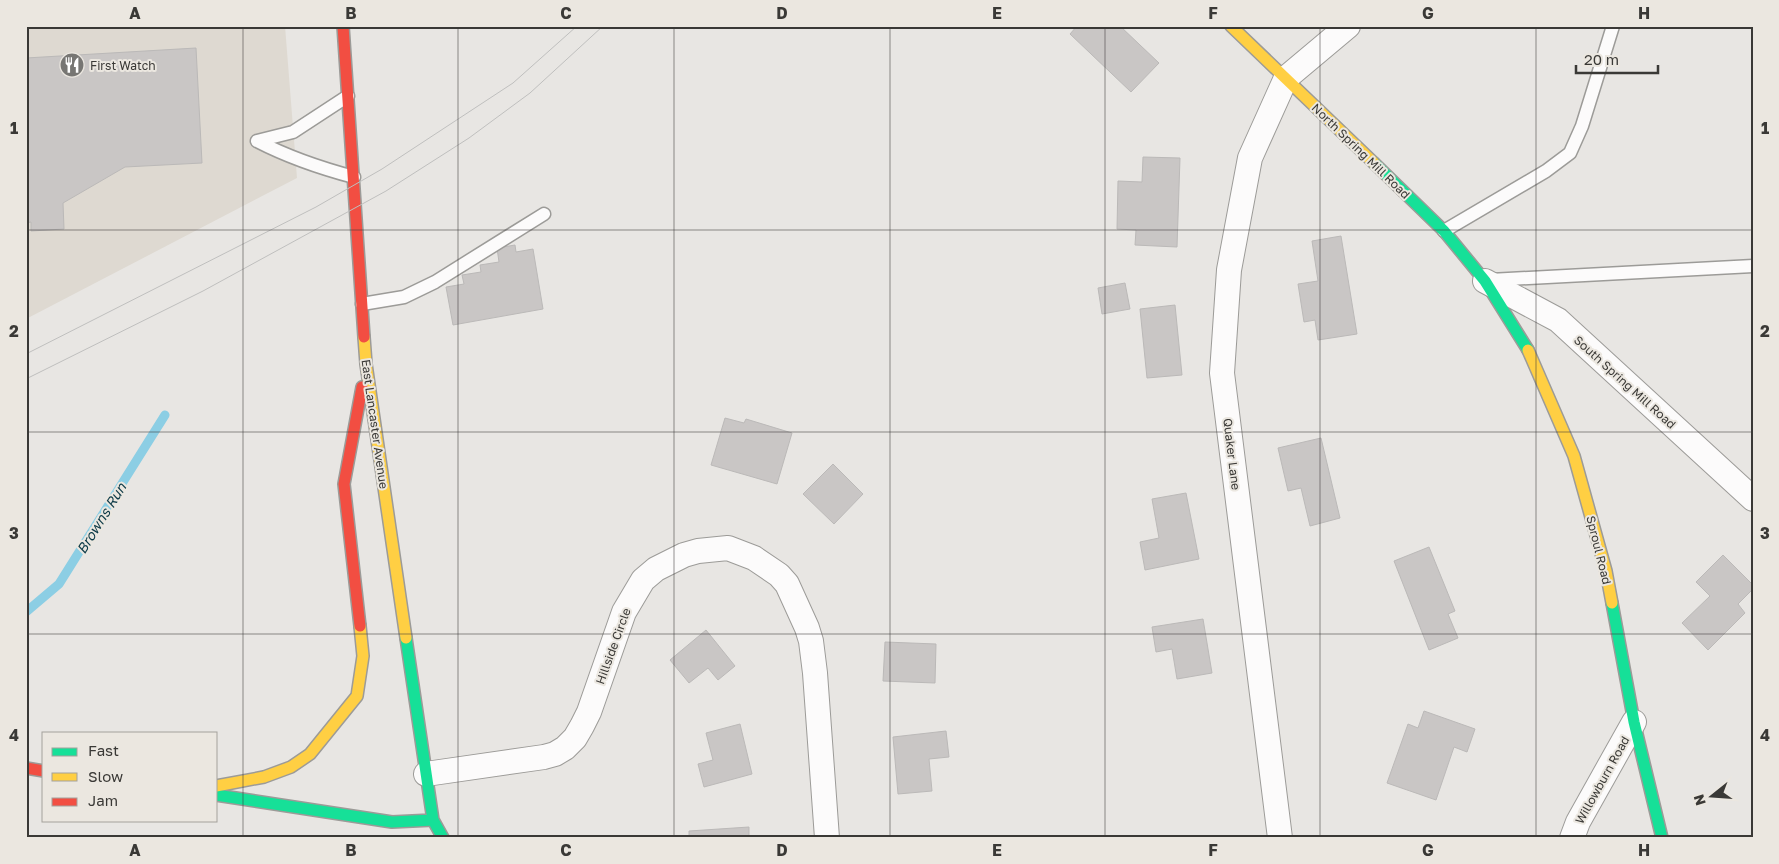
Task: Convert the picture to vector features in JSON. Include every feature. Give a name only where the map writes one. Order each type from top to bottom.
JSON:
[{"type":"main road","name":"East Lancaster Avenue","points":[[343,26],[366,364],[433,820],[443,838]]},
{"type":"main road","name":"North Spring Mill Road","points":[[1231,26],[1444,231],[1485,281]]},
{"type":"main road","name":"Sproul Road","points":[[1485,281],[1531,355],[1574,456],[1606,571],[1634,722],[1662,838]]},
{"type":"main road","points":[[218,786],[264,777],[291,767],[310,754],[357,696],[363,656],[344,484],[366,364]]},
{"type":"main road","points":[[26,768],[42,771]]},
{"type":"main road","points":[[218,796],[392,822],[433,820]]},
{"type":"main road","name":"East Lancaster Avenue","points":[[428,838],[433,820]]},
{"type":"street","points":[[1286,78],[1348,26]]},
{"type":"street","name":"Quaker Lane","points":[[1280,838],[1222,372],[1229,270],[1250,158],[1286,78]]},
{"type":"street","name":"South Spring Mill Road","points":[[1485,281],[1558,320],[1753,499]]},
{"type":"street","name":"Hillside Circle","points":[[426,774],[544,757],[555,754],[565,748],[574,738],[589,712],[624,612],[643,580],[656,569],[684,555],[698,551],[728,548],[754,558],[779,575],[791,591],[807,628],[816,673],[827,838]]},
{"type":"street","name":"Willowburn Road","points":[[1572,838],[1578,822],[1634,722]]},
{"type":"lane","points":[[1444,231],[1546,171],[1570,153],[1582,126],[1613,26]]},
{"type":"lane","points":[[348,96],[293,132],[257,141],[323,169],[354,177]]},
{"type":"lane","points":[[362,304],[404,297],[435,282],[544,214]]},
{"type":"lane","points":[[1485,281],[1753,266]]},
{"type":"shaded area","points":[[26,26],[285,26],[297,178],[26,319]]},
{"type":"building","points":[[1077,26],[1120,26],[1159,63],[1131,92],[1070,34]]},
{"type":"building","points":[[196,48],[202,163],[125,167],[63,203],[64,229],[31,231],[31,222],[26,223],[26,58]]},
{"type":"building","points":[[1143,157],[1180,158],[1177,247],[1135,245],[1136,230],[1117,229],[1118,181],[1142,182]]},
{"type":"building","points":[[1341,236],[1357,334],[1318,340],[1315,320],[1304,322],[1298,284],[1318,281],[1312,241]]},
{"type":"building","points":[[515,245],[516,252],[533,249],[543,309],[453,325],[446,287],[464,284],[462,275],[481,272],[480,265],[499,262],[497,248]]},
{"type":"building","points":[[1125,283],[1130,309],[1102,314],[1098,288]]},
{"type":"building","points":[[1175,305],[1182,375],[1147,378],[1140,309]]},
{"type":"building","points":[[725,418],[744,423],[746,419],[792,433],[777,484],[711,465]]},
{"type":"building","points":[[1321,438],[1340,518],[1310,526],[1301,488],[1288,491],[1278,448]]},
{"type":"building","points":[[833,464],[863,494],[834,524],[803,494]]},
{"type":"building","points":[[1186,493],[1199,559],[1145,570],[1140,542],[1159,538],[1152,499]]},
{"type":"building","points":[[1429,547],[1455,611],[1448,614],[1458,638],[1429,650],[1394,561]]},
{"type":"building","points":[[1723,555],[1753,585],[1753,589],[1738,604],[1745,613],[1708,650],[1682,623],[1710,596],[1696,582]]},
{"type":"building","points":[[1203,619],[1212,673],[1177,679],[1172,649],[1156,652],[1152,627]]},
{"type":"building","points":[[706,630],[735,666],[718,680],[708,668],[689,683],[670,660]]},
{"type":"building","points":[[885,642],[936,644],[935,683],[883,681]]},
{"type":"building","points":[[1424,711],[1475,729],[1467,752],[1454,747],[1436,800],[1387,783],[1408,724],[1418,728]]},
{"type":"building","points":[[740,724],[752,774],[704,787],[698,764],[713,760],[706,733]]},
{"type":"building","points":[[946,731],[949,757],[929,759],[932,791],[898,794],[893,737]]},
{"type":"building","points":[[749,827],[749,838],[689,838],[689,831]]},
{"type":"waterway","name":"Browns Run","points":[[26,612],[59,584],[165,415]]},
{"type":"tram line","points":[[26,354],[316,207],[382,169],[513,83],[577,26]]},
{"type":"tram line","points":[[26,379],[203,291],[386,191],[469,138],[530,93],[603,26]]},
{"type":"traffic: fast","points":[[1374,163],[1444,231],[1485,281],[1528,350]]},
{"type":"traffic: fast","points":[[1612,603],[1634,722],[1662,838]]},
{"type":"traffic: fast","points":[[406,638],[433,820],[443,838]]},
{"type":"traffic: fast","points":[[218,795],[392,822],[433,820]]},
{"type":"traffic: slow","points":[[1231,26],[1374,163]]},
{"type":"traffic: slow","points":[[364,337],[366,364],[406,638]]},
{"type":"traffic: slow","points":[[1528,350],[1574,456],[1606,571],[1612,603]]},
{"type":"traffic: slow","points":[[218,786],[264,777],[291,767],[310,754],[357,696],[363,656],[360,626]]},
{"type":"traffic: jam","points":[[343,26],[364,337]]},
{"type":"traffic: jam","points":[[360,626],[344,484],[362,387]]},
{"type":"traffic: jam","points":[[26,768],[42,771]]},
{"type":"place","name":"First Watch","points":[[72,65]]}]
